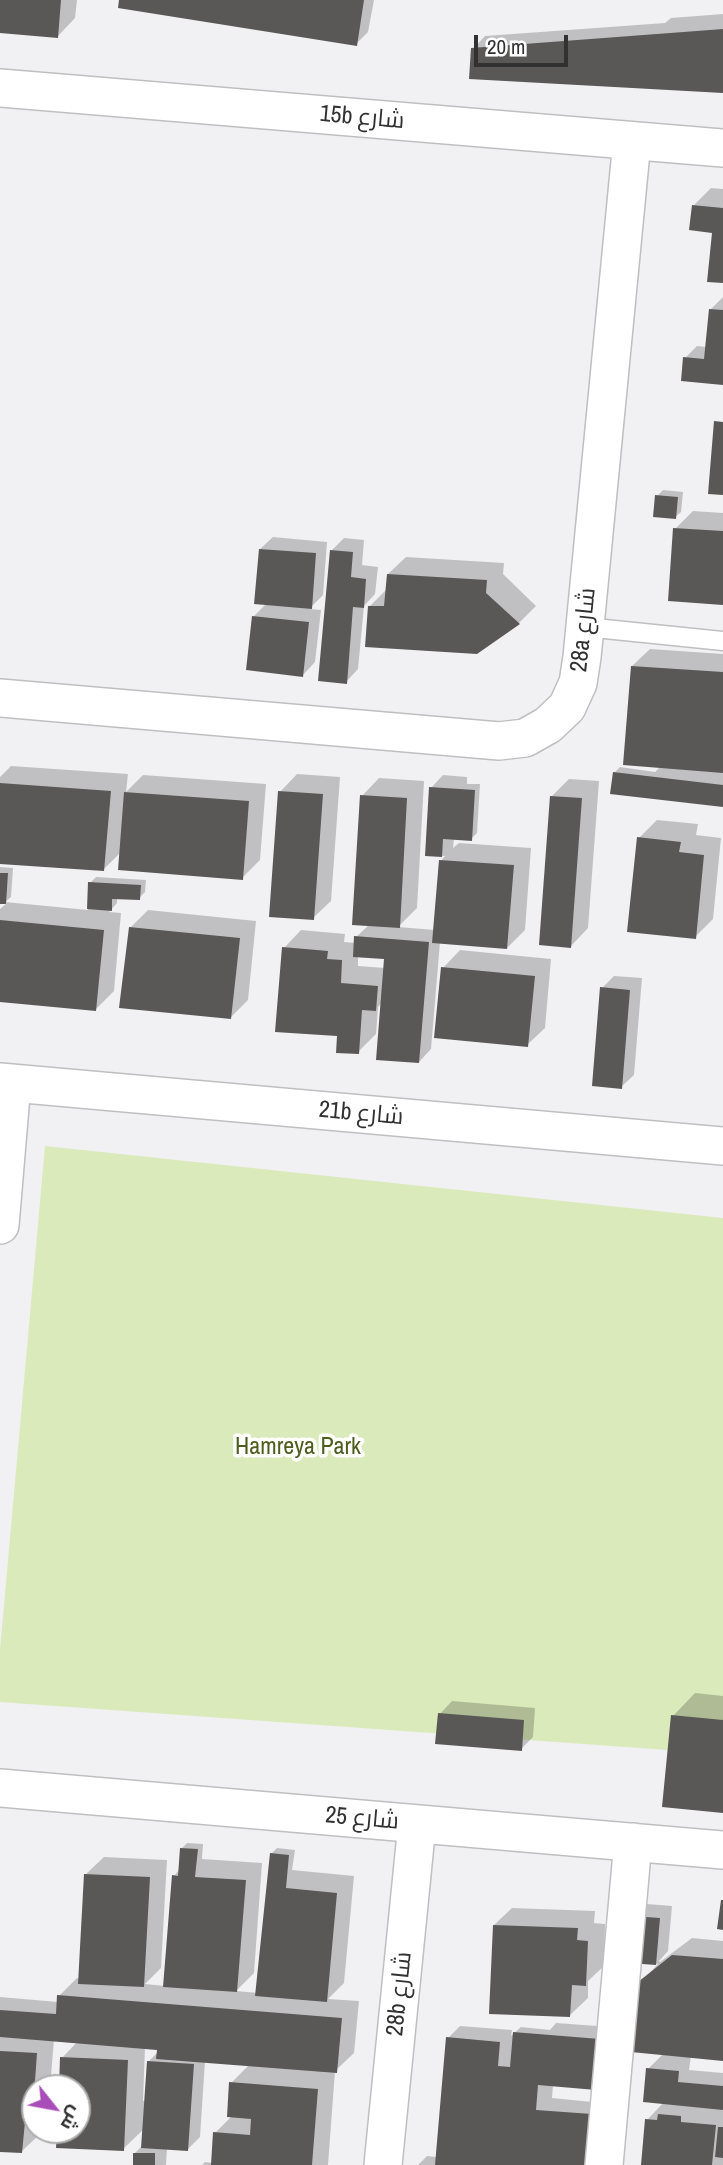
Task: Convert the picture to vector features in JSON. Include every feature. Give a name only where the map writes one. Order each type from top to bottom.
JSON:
[{"type":"street","name":"15b شارع","points":[[0,88],[723,148]]},
{"type":"street","name":"28a شارع","points":[[0,698],[499,741],[525,738],[548,725],[567,707],[578,683],[632,141]]},
{"type":"street","name":"21b شارع","points":[[6,1082],[723,1146]]},
{"type":"street","points":[[0,1225],[6,1082]]},
{"type":"street","name":"شارع 25","points":[[0,1788],[723,1850]]},
{"type":"street","name":"28b شارع","points":[[383,2165],[416,1824]]},
{"type":"street","points":[[604,2165],[633,1842]]},
{"type":"lane","points":[[585,627],[723,642]]},
{"type":"green space","name":"Hamreya Park","points":[[45,1146],[723,1218],[723,1754],[0,1702],[0,1650]]},
{"type":"building","points":[[0,0],[61,0],[58,38],[0,33]]},
{"type":"building","points":[[119,0],[364,0],[357,46],[118,8]]},
{"type":"building","points":[[723,29],[723,93],[469,79],[471,48]]},
{"type":"building","points":[[692,205],[723,208],[723,283],[707,282],[712,233],[689,230]]},
{"type":"building","points":[[709,309],[723,310],[723,385],[681,381],[683,357],[704,359]]},
{"type":"building","points":[[714,421],[723,422],[723,495],[708,494]]},
{"type":"building","points":[[655,495],[678,497],[676,519],[653,517]]},
{"type":"building","points":[[673,528],[723,531],[723,605],[668,601]]},
{"type":"building","points":[[259,549],[316,553],[312,609],[254,604]]},
{"type":"building","points":[[330,550],[353,552],[351,577],[366,579],[364,608],[353,607],[347,684],[318,681]]},
{"type":"building","points":[[387,574],[487,580],[486,593],[520,624],[477,654],[365,647],[368,606],[384,606]]},
{"type":"building","points":[[252,616],[309,622],[303,677],[246,670]]},
{"type":"building","points":[[631,666],[723,672],[723,773],[623,765]]},
{"type":"building","points":[[613,772],[723,785],[723,807],[610,794]]},
{"type":"building","points":[[0,783],[111,791],[104,871],[0,864]]},
{"type":"building","points":[[429,787],[475,790],[472,841],[443,839],[442,857],[425,856]]},
{"type":"building","points":[[278,791],[323,794],[314,920],[269,917]]},
{"type":"building","points":[[124,792],[249,801],[243,880],[118,870]]},
{"type":"building","points":[[360,795],[407,798],[400,928],[352,925]]},
{"type":"building","points":[[550,796],[582,798],[571,948],[539,945]]},
{"type":"building","points":[[637,837],[681,842],[679,852],[704,855],[696,939],[627,932]]},
{"type":"building","points":[[439,860],[514,865],[507,949],[432,943]]},
{"type":"building","points":[[0,873],[8,873],[6,904],[0,904]]},
{"type":"building","points":[[88,882],[141,885],[140,900],[112,899],[112,911],[87,909]]},
{"type":"building","points":[[0,920],[104,930],[96,1011],[0,1002]]},
{"type":"building","points":[[129,927],[240,938],[231,1019],[119,1008]]},
{"type":"building","points":[[354,936],[429,942],[419,1063],[376,1060],[384,959],[353,957]]},
{"type":"building","points":[[282,947],[328,951],[327,959],[342,960],[341,983],[378,986],[376,1011],[362,1010],[359,1054],[336,1053],[337,1036],[275,1032]]},
{"type":"building","points":[[441,967],[535,976],[528,1047],[434,1038]]},
{"type":"building","points":[[600,987],[630,990],[622,1089],[592,1086]]},
{"type":"building","points":[[438,1713],[524,1720],[522,1751],[435,1744]]},
{"type":"building","points":[[671,1715],[723,1720],[723,1813],[662,1807]]},
{"type":"building","points":[[180,1848],[198,1849],[195,1877],[246,1880],[237,1992],[163,1987],[172,1875],[178,1876]]},
{"type":"building","points":[[270,1853],[289,1855],[286,1888],[337,1893],[327,2002],[255,1996]]},
{"type":"building","points":[[84,1874],[150,1877],[144,1987],[78,1984]]},
{"type":"building","points":[[723,1900],[723,1930],[717,1929]]},
{"type":"building","points":[[633,1916],[660,1918],[656,1965],[629,1963]]},
{"type":"building","points":[[493,1925],[578,1928],[577,1940],[588,1941],[586,1986],[572,1985],[570,2017],[489,2014]]},
{"type":"building","points":[[672,1955],[723,1959],[723,2061],[631,2052],[638,1982]]},
{"type":"building","points":[[57,1995],[342,2018],[337,2073],[156,2059],[157,2050],[0,2037],[0,2010],[56,2014]]},
{"type":"building","points":[[513,2032],[600,2039],[596,2090],[538,2085],[536,2110],[592,2114],[587,2165],[435,2165],[446,2037],[500,2042],[498,2066],[510,2067]]},
{"type":"building","points":[[0,2051],[37,2053],[36,2074],[21,2074],[22,2153],[0,2152]]},
{"type":"building","points":[[60,2057],[128,2060],[124,2151],[56,2148],[56,2144],[91,2144],[91,2074],[59,2074]]},
{"type":"building","points":[[147,2061],[194,2064],[188,2151],[141,2148]]},
{"type":"building","points":[[646,2068],[679,2071],[678,2082],[723,2086],[723,2110],[643,2102]]},
{"type":"building","points":[[229,2082],[318,2089],[312,2165],[211,2165],[213,2132],[250,2135],[251,2119],[227,2117]]},
{"type":"building","points":[[658,2114],[681,2116],[681,2122],[716,2125],[712,2165],[641,2165],[645,2119],[657,2120]]},
{"type":"building","points":[[718,2127],[723,2127],[723,2158],[715,2157]]},
{"type":"building","points":[[133,2153],[155,2153],[155,2165],[133,2165]]}]
